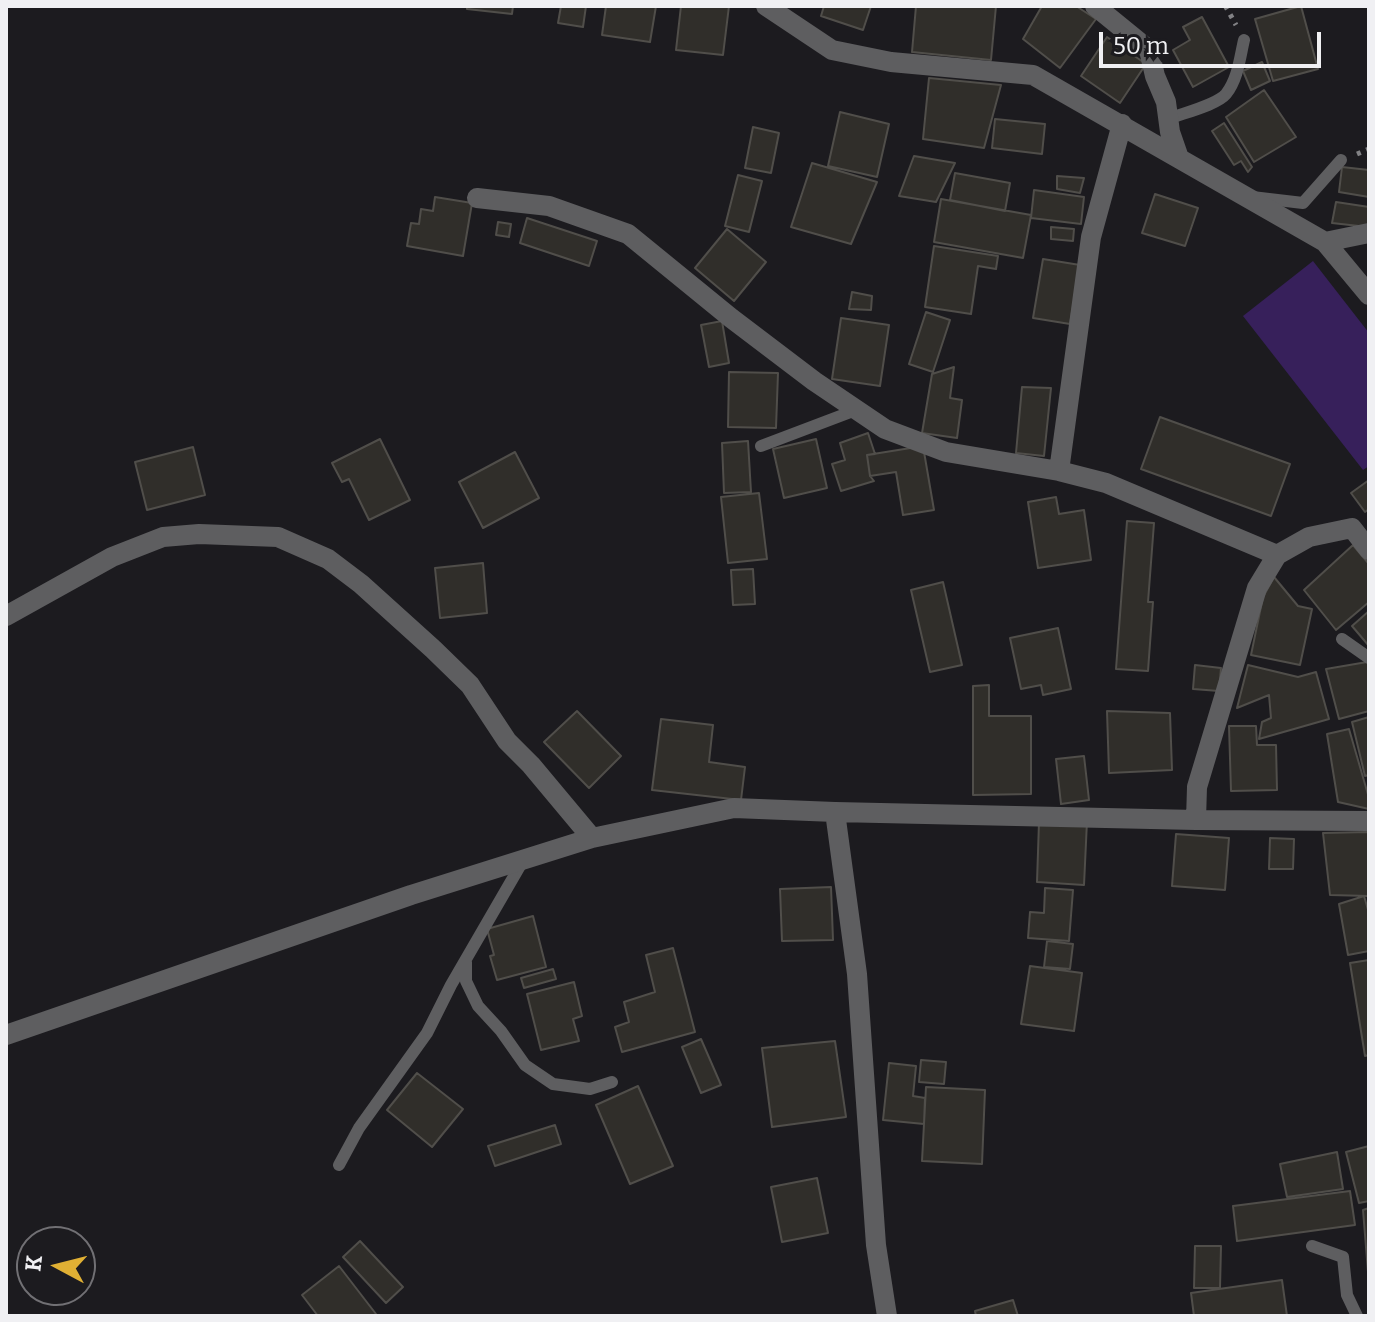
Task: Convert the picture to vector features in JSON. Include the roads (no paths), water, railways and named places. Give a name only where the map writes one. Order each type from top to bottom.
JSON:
[{"type":"street","points":[[766,6],[832,50],[891,62],[1033,75],[1325,242],[1369,295]]},
{"type":"street","points":[[1095,6],[1149,50],[1166,102],[1170,132],[1179,158]]},
{"type":"street","points":[[1059,471],[1091,237],[1122,124]]},
{"type":"street","points":[[477,198],[549,206],[628,234],[814,381],[885,429],[946,452],[1059,471],[1106,483],[1277,555]]},
{"type":"street","points":[[1325,242],[1369,233]]},
{"type":"street","points":[[1196,820],[1197,787],[1257,588],[1277,555],[1309,537],[1352,528],[1369,550]]},
{"type":"street","points":[[6,616],[112,557],[163,537],[199,534],[278,537],[328,559],[361,584],[433,649],[470,685],[507,741],[592,838]]},
{"type":"street","points":[[6,1035],[524,859],[592,838],[734,808],[1196,820],[1369,821]]},
{"type":"street","points":[[835,812],[857,974],[876,1245],[887,1316]]},
{"type":"lane","points":[[1168,119],[1225,95],[1236,73],[1244,40]]},
{"type":"lane","points":[[1245,196],[1303,203],[1341,160]]},
{"type":"lane","points":[[761,446],[856,410]]},
{"type":"lane","points":[[1342,639],[1369,658]]},
{"type":"lane","points":[[339,1165],[359,1128],[427,1033],[466,958],[524,859]]},
{"type":"lane","points":[[466,958],[466,981],[478,1006],[501,1031],[525,1065],[553,1084],[590,1089],[612,1082]]},
{"type":"lane","points":[[1312,1246],[1343,1257],[1347,1295],[1357,1316]]}]
